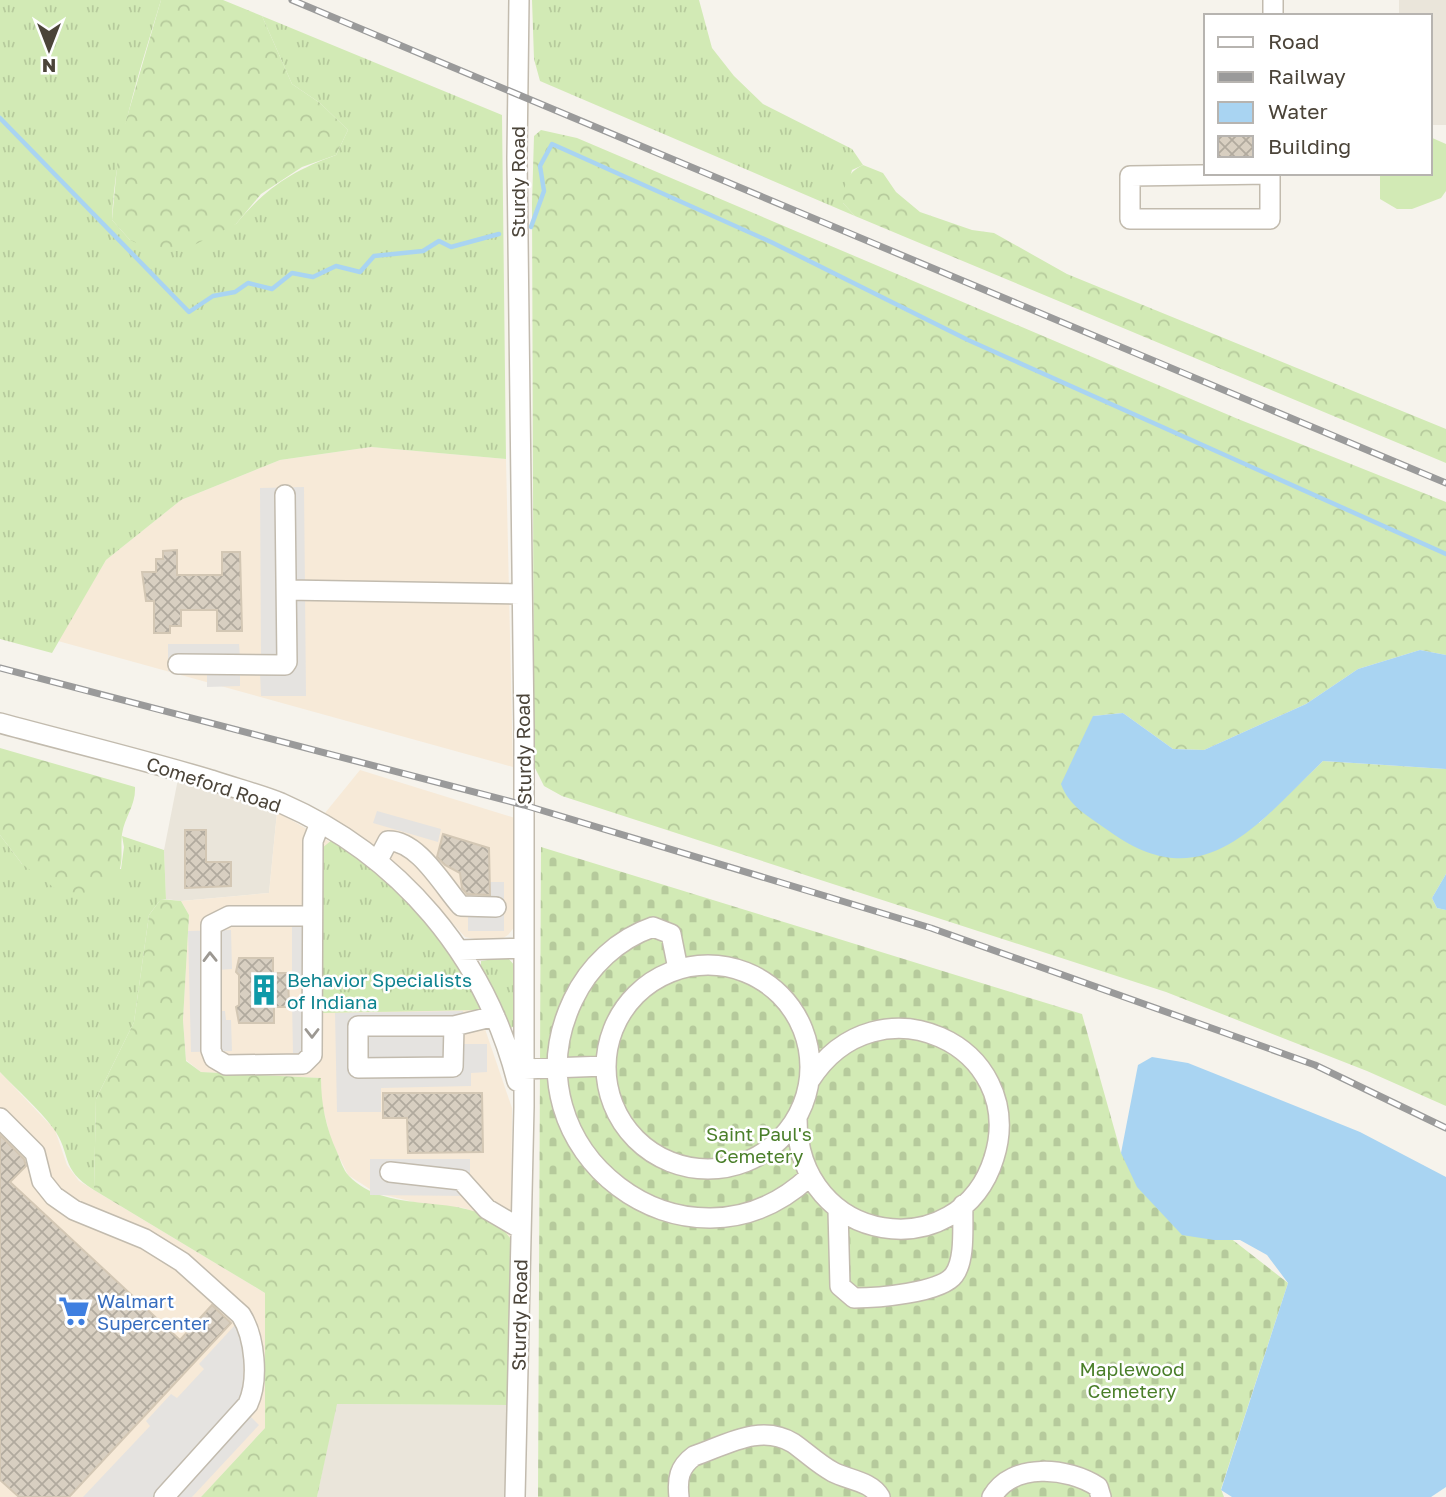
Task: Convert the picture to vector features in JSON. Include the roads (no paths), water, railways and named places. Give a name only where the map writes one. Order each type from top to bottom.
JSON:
[{"type":"street","name":"Sturdy Road","points":[[515,1497],[524,1107],[519,0]]},
{"type":"street","points":[[1204,174],[1130,176],[1130,219],[1270,219],[1270,175]]},
{"type":"street","points":[[178,664],[285,665],[287,662],[285,495]]},
{"type":"street","points":[[286,590],[520,594]]},
{"type":"street","name":"Comeford Road","points":[[0,723],[185,772],[281,803],[320,823],[378,860],[408,885],[460,950],[495,1016],[513,1065],[524,1107]]},
{"type":"street","points":[[312,916],[229,916],[211,925],[211,1050],[221,1063],[303,1064],[309,1061],[312,1055],[313,841],[320,823]]},
{"type":"street","points":[[378,860],[388,841],[396,841],[412,849],[461,906],[496,907]]},
{"type":"street","points":[[678,969],[671,934],[664,929],[653,927],[618,945],[594,966],[578,989],[565,1016],[556,1068],[563,1111],[573,1137],[589,1161],[610,1182],[655,1208],[698,1217],[746,1213],[772,1203],[809,1177]]},
{"type":"street","points":[[460,950],[524,948]]},
{"type":"street","points":[[797,1118],[779,1140],[752,1159],[717,1168],[686,1166],[657,1155],[628,1130],[610,1096],[605,1066],[611,1032],[631,999],[647,984],[678,969],[707,965],[736,968],[776,990],[797,1016],[804,1030],[810,1062],[810,1080]]},
{"type":"street","points":[[454,1026],[453,1067],[358,1068],[358,1026],[454,1026],[495,1016]]},
{"type":"street","points":[[888,1028],[926,1031],[965,1053],[986,1078],[999,1124],[996,1150],[988,1174],[963,1205],[941,1219],[907,1229],[876,1227],[838,1210],[809,1177],[797,1140],[797,1118],[810,1080],[822,1062],[838,1047],[868,1032],[888,1028]]},
{"type":"street","points":[[524,1069],[605,1066]]},
{"type":"street","points":[[0,1118],[35,1153],[42,1181],[54,1196],[74,1210],[145,1239],[182,1262],[241,1315],[248,1326],[252,1346],[252,1394],[248,1404],[164,1497]]},
{"type":"street","points":[[390,1172],[461,1180],[487,1209],[521,1229]]},
{"type":"street","points":[[838,1210],[840,1286],[854,1298],[868,1298],[934,1287],[955,1274],[959,1264],[963,1205]]},
{"type":"street","points":[[679,1497],[678,1477],[687,1461],[762,1434],[774,1434],[792,1443],[833,1472],[871,1487],[880,1497]]},
{"type":"street","points":[[992,1497],[1004,1480],[1030,1472],[1080,1477],[1098,1487],[1101,1497]]},
{"type":"water","points":[[1420,650],[1446,655],[1446,769],[1323,761],[1275,808],[1227,846],[1201,856],[1173,858],[1143,850],[1109,831],[1075,805],[1061,784],[1093,716],[1123,713],[1173,749],[1204,750],[1306,704],[1358,669]]},
{"type":"water","points":[[1446,874],[1446,910],[1437,908],[1432,898]]},
{"type":"water","points":[[1152,1057],[1188,1063],[1360,1132],[1446,1177],[1446,1487],[1431,1497],[1232,1497],[1221,1490],[1288,1283],[1267,1255],[1240,1240],[1214,1240],[1182,1235],[1137,1187],[1121,1153],[1138,1065]]},
{"type":"waterway","points":[[0,118],[189,312],[213,296],[235,292],[248,283],[272,289],[292,273],[313,277],[336,266],[360,272],[374,256],[423,251],[439,241],[451,247],[499,234]]},
{"type":"waterway","points":[[531,227],[544,191],[540,166],[552,144],[771,242],[968,340],[1446,554]]},
{"type":"railway","points":[[292,0],[1446,483]]},
{"type":"railway","points":[[0,668],[524,805],[931,928],[1315,1065],[1446,1128]]},
{"type":"place","name":"Behavior Specialists of Indiana","points":[[264,990]]},
{"type":"place","name":"Walmart Supercenter","points":[[74,1311]]},
{"type":"park label","name":"Saint Paul's Cemetery","points":[[759,1144]]},
{"type":"park label","name":"Maplewood Cemetery","points":[[1132,1379]]}]
